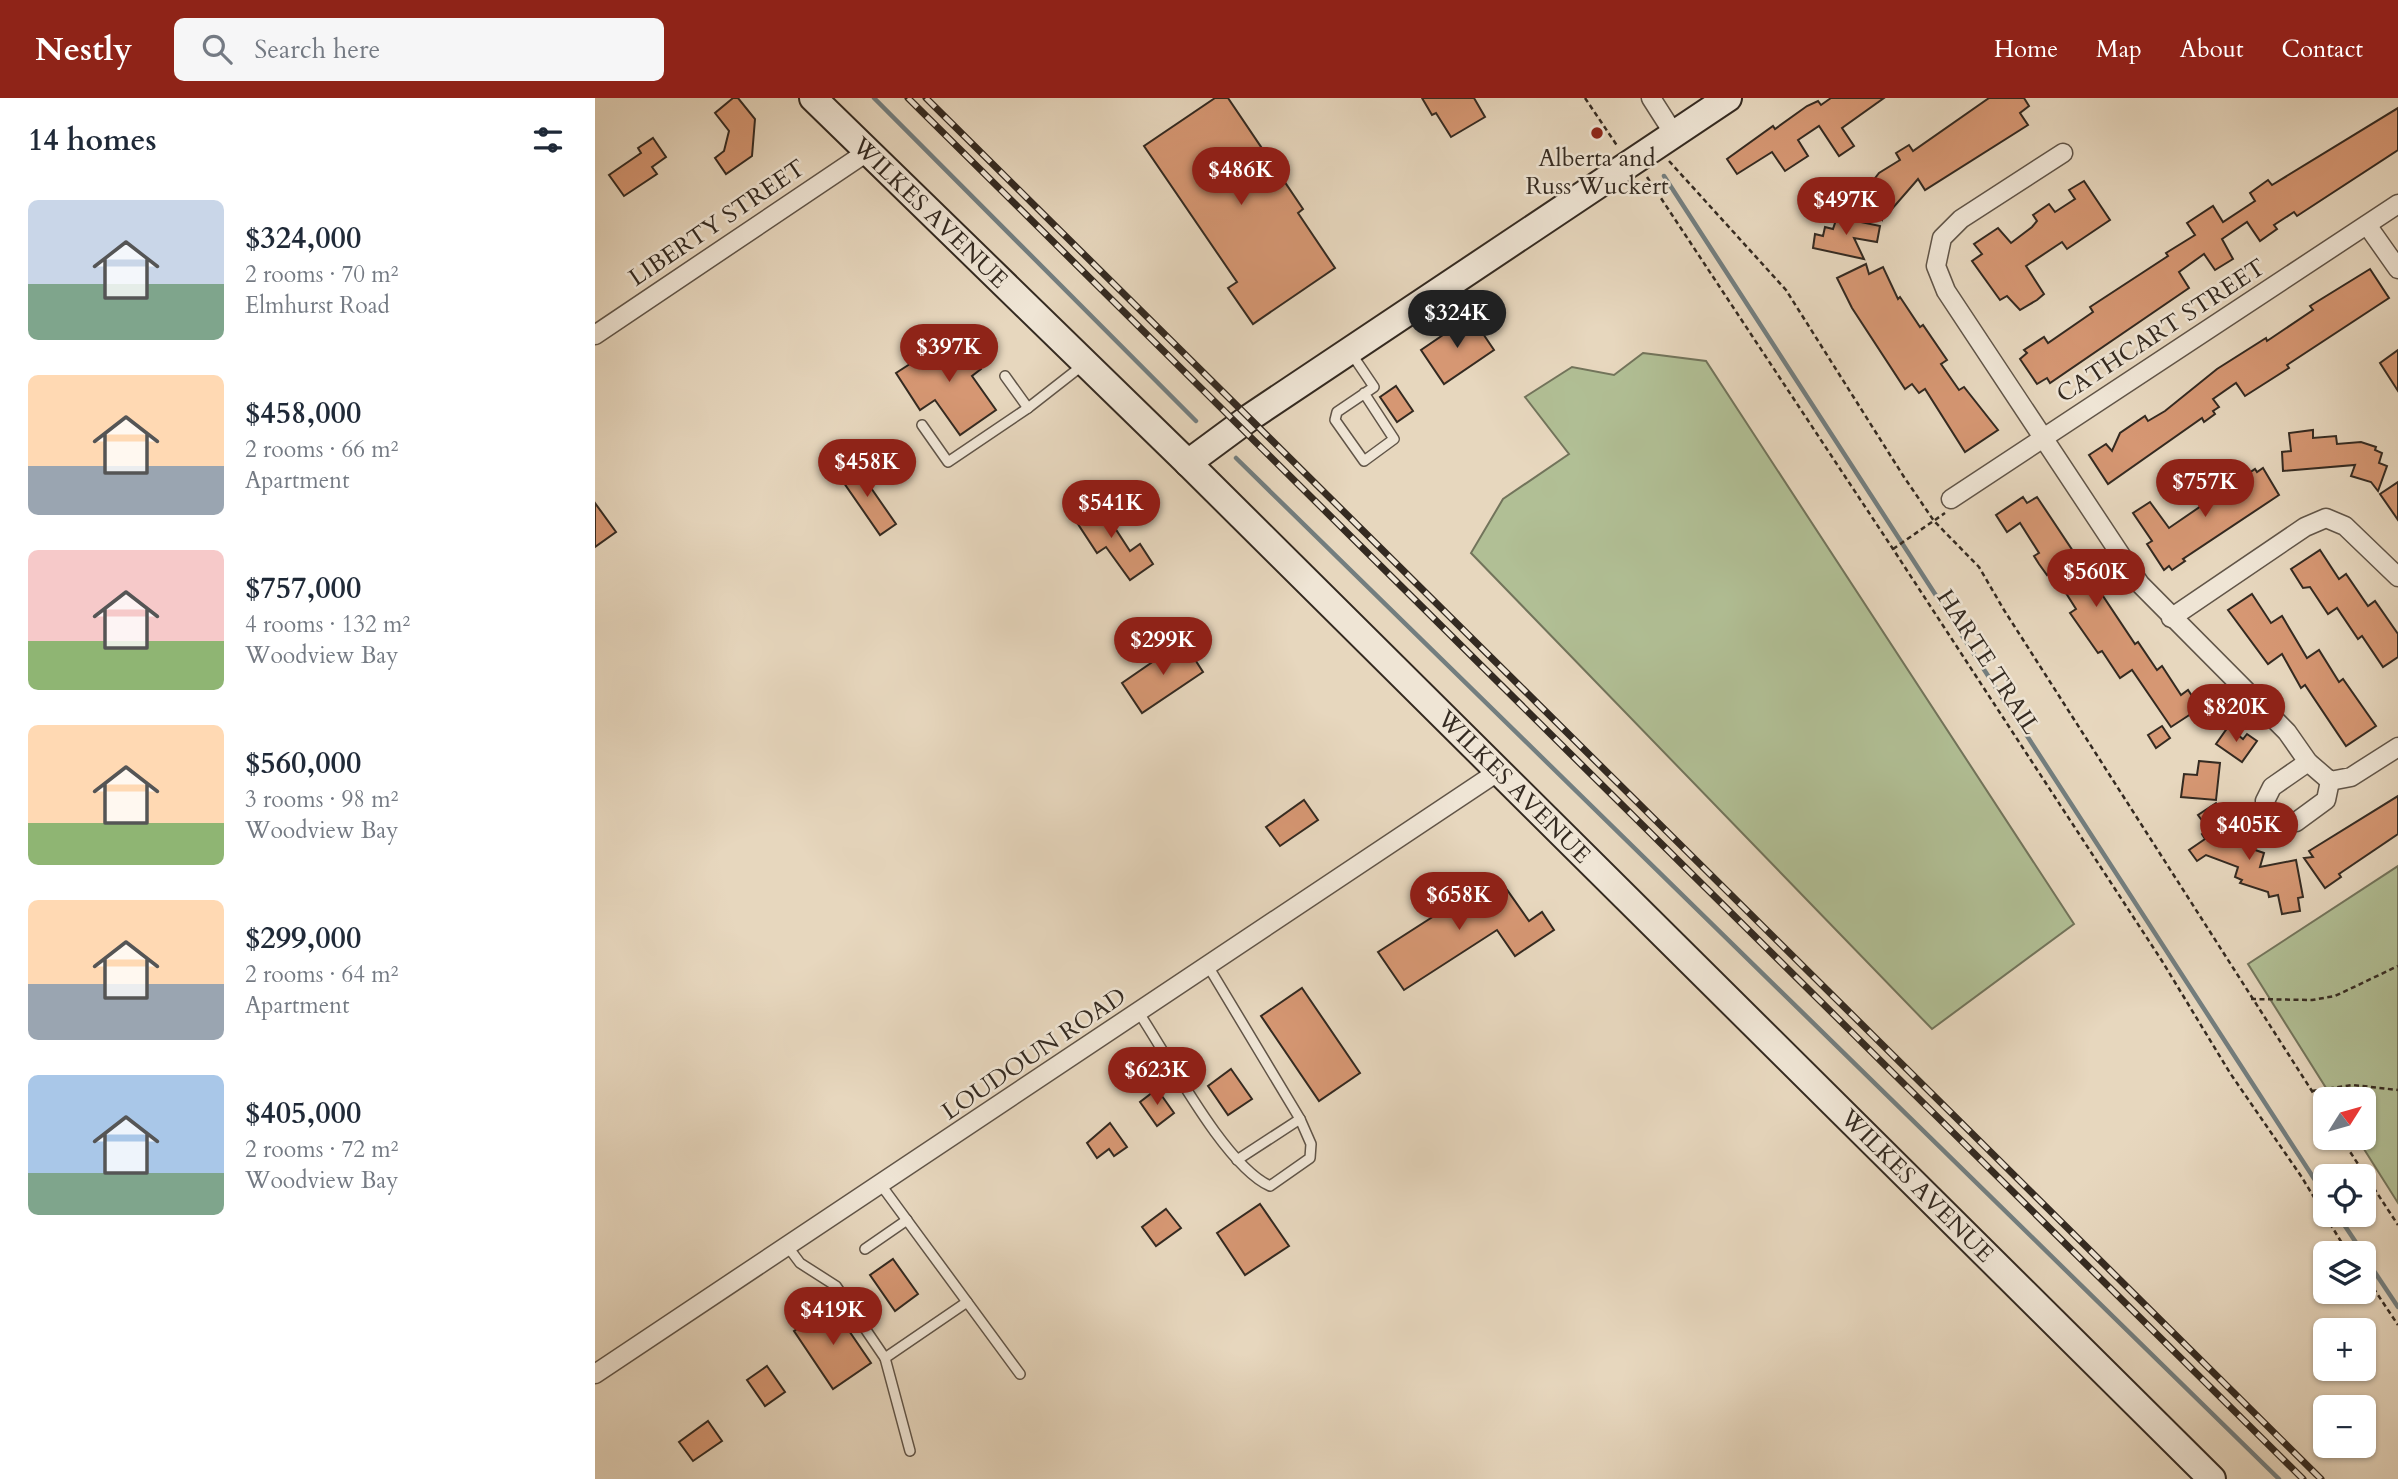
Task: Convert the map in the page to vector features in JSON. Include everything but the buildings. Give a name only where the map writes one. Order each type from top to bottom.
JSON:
[{"type":"main road","name":"WILKES AVENUE","points":[[813,98],[1188,463],[2212,1479]]},
{"type":"main road","points":[[1188,463],[1249,418],[1728,98]]},
{"type":"street","points":[[1651,98],[1665,140]]},
{"type":"street","name":"LIBERTY STREET","points":[[595,335],[867,152]]},
{"type":"street","points":[[2063,153],[1961,219],[1942,238],[1935,266],[1946,291],[2140,584],[2287,732],[2308,762],[2330,781]]},
{"type":"street","name":"CATHCART STREET","points":[[1951,499],[2398,204]]},
{"type":"street","points":[[2367,225],[2398,269]]},
{"type":"street","points":[[2171,618],[2305,527],[2326,518],[2345,526],[2398,577]]},
{"type":"street","points":[[2330,781],[2351,777],[2398,747]]},
{"type":"street","points":[[2308,762],[2272,787],[2265,801],[2269,814],[2280,823],[2296,822],[2326,800],[2330,781]]},
{"type":"street","name":"LOUDOUN ROAD","points":[[595,1374],[1499,771]]},
{"type":"lane","points":[[1350,351],[1374,387],[1364,393],[1338,412],[1335,421],[1364,461],[1394,439],[1364,393]]},
{"type":"lane","points":[[922,425],[948,462],[1028,408],[1085,364]]},
{"type":"lane","points":[[1005,376],[1028,408]]},
{"type":"lane","points":[[1139,1013],[1237,1160],[1257,1180],[1270,1186],[1311,1158],[1311,1144],[1300,1119],[1208,966]]},
{"type":"lane","points":[[1237,1160],[1300,1119]]},
{"type":"lane","points":[[881,1185],[1020,1374]]},
{"type":"lane","points":[[865,1249],[907,1220]]},
{"type":"lane","points":[[788,1247],[800,1264],[836,1286],[885,1358],[910,1451]]},
{"type":"lane","points":[[885,1358],[967,1302]]},
{"type":"path","name":"HARTE TRAIL","points":[[1585,98],[1615,144],[1648,179],[1893,549],[2154,950],[2230,1073],[2301,1176],[2342,1241]]},
{"type":"path","points":[[1665,140],[1786,290],[1934,521],[1979,567],[2312,1091],[2353,1085],[2398,1090]]},
{"type":"path","points":[[1893,549],[1955,506],[1951,499]]},
{"type":"path","points":[[2252,999],[2312,1000],[2335,996],[2398,966]]},
{"type":"path","points":[[2349,1150],[2398,1225]]},
{"type":"path","points":[[2376,1292],[2398,1325]]},
{"type":"green space","points":[[1643,353],[1706,361],[2074,924],[1932,1029],[1471,553],[1503,499],[1569,454],[1525,397],[1572,367],[1614,375]]},
{"type":"green space","points":[[2398,866],[2398,1203],[2376,1164],[2365,1150],[2377,1150],[2377,1087],[2325,1087],[2248,964]]},
{"type":"waterway","points":[[874,98],[1196,421]]},
{"type":"waterway","points":[[1664,176],[2313,1177]]},
{"type":"waterway","points":[[1236,458],[2279,1479]]},
{"type":"waterway","points":[[2346,1227],[2355,1241]]},
{"type":"waterway","points":[[2376,1274],[2398,1307]]},
{"type":"railway","points":[[908,98],[2303,1479]]},
{"type":"railway","points":[[926,98],[2321,1479]]},
{"type":"place","name":"Alberta and Russ Wuckert","points":[[1597,133]]}]
